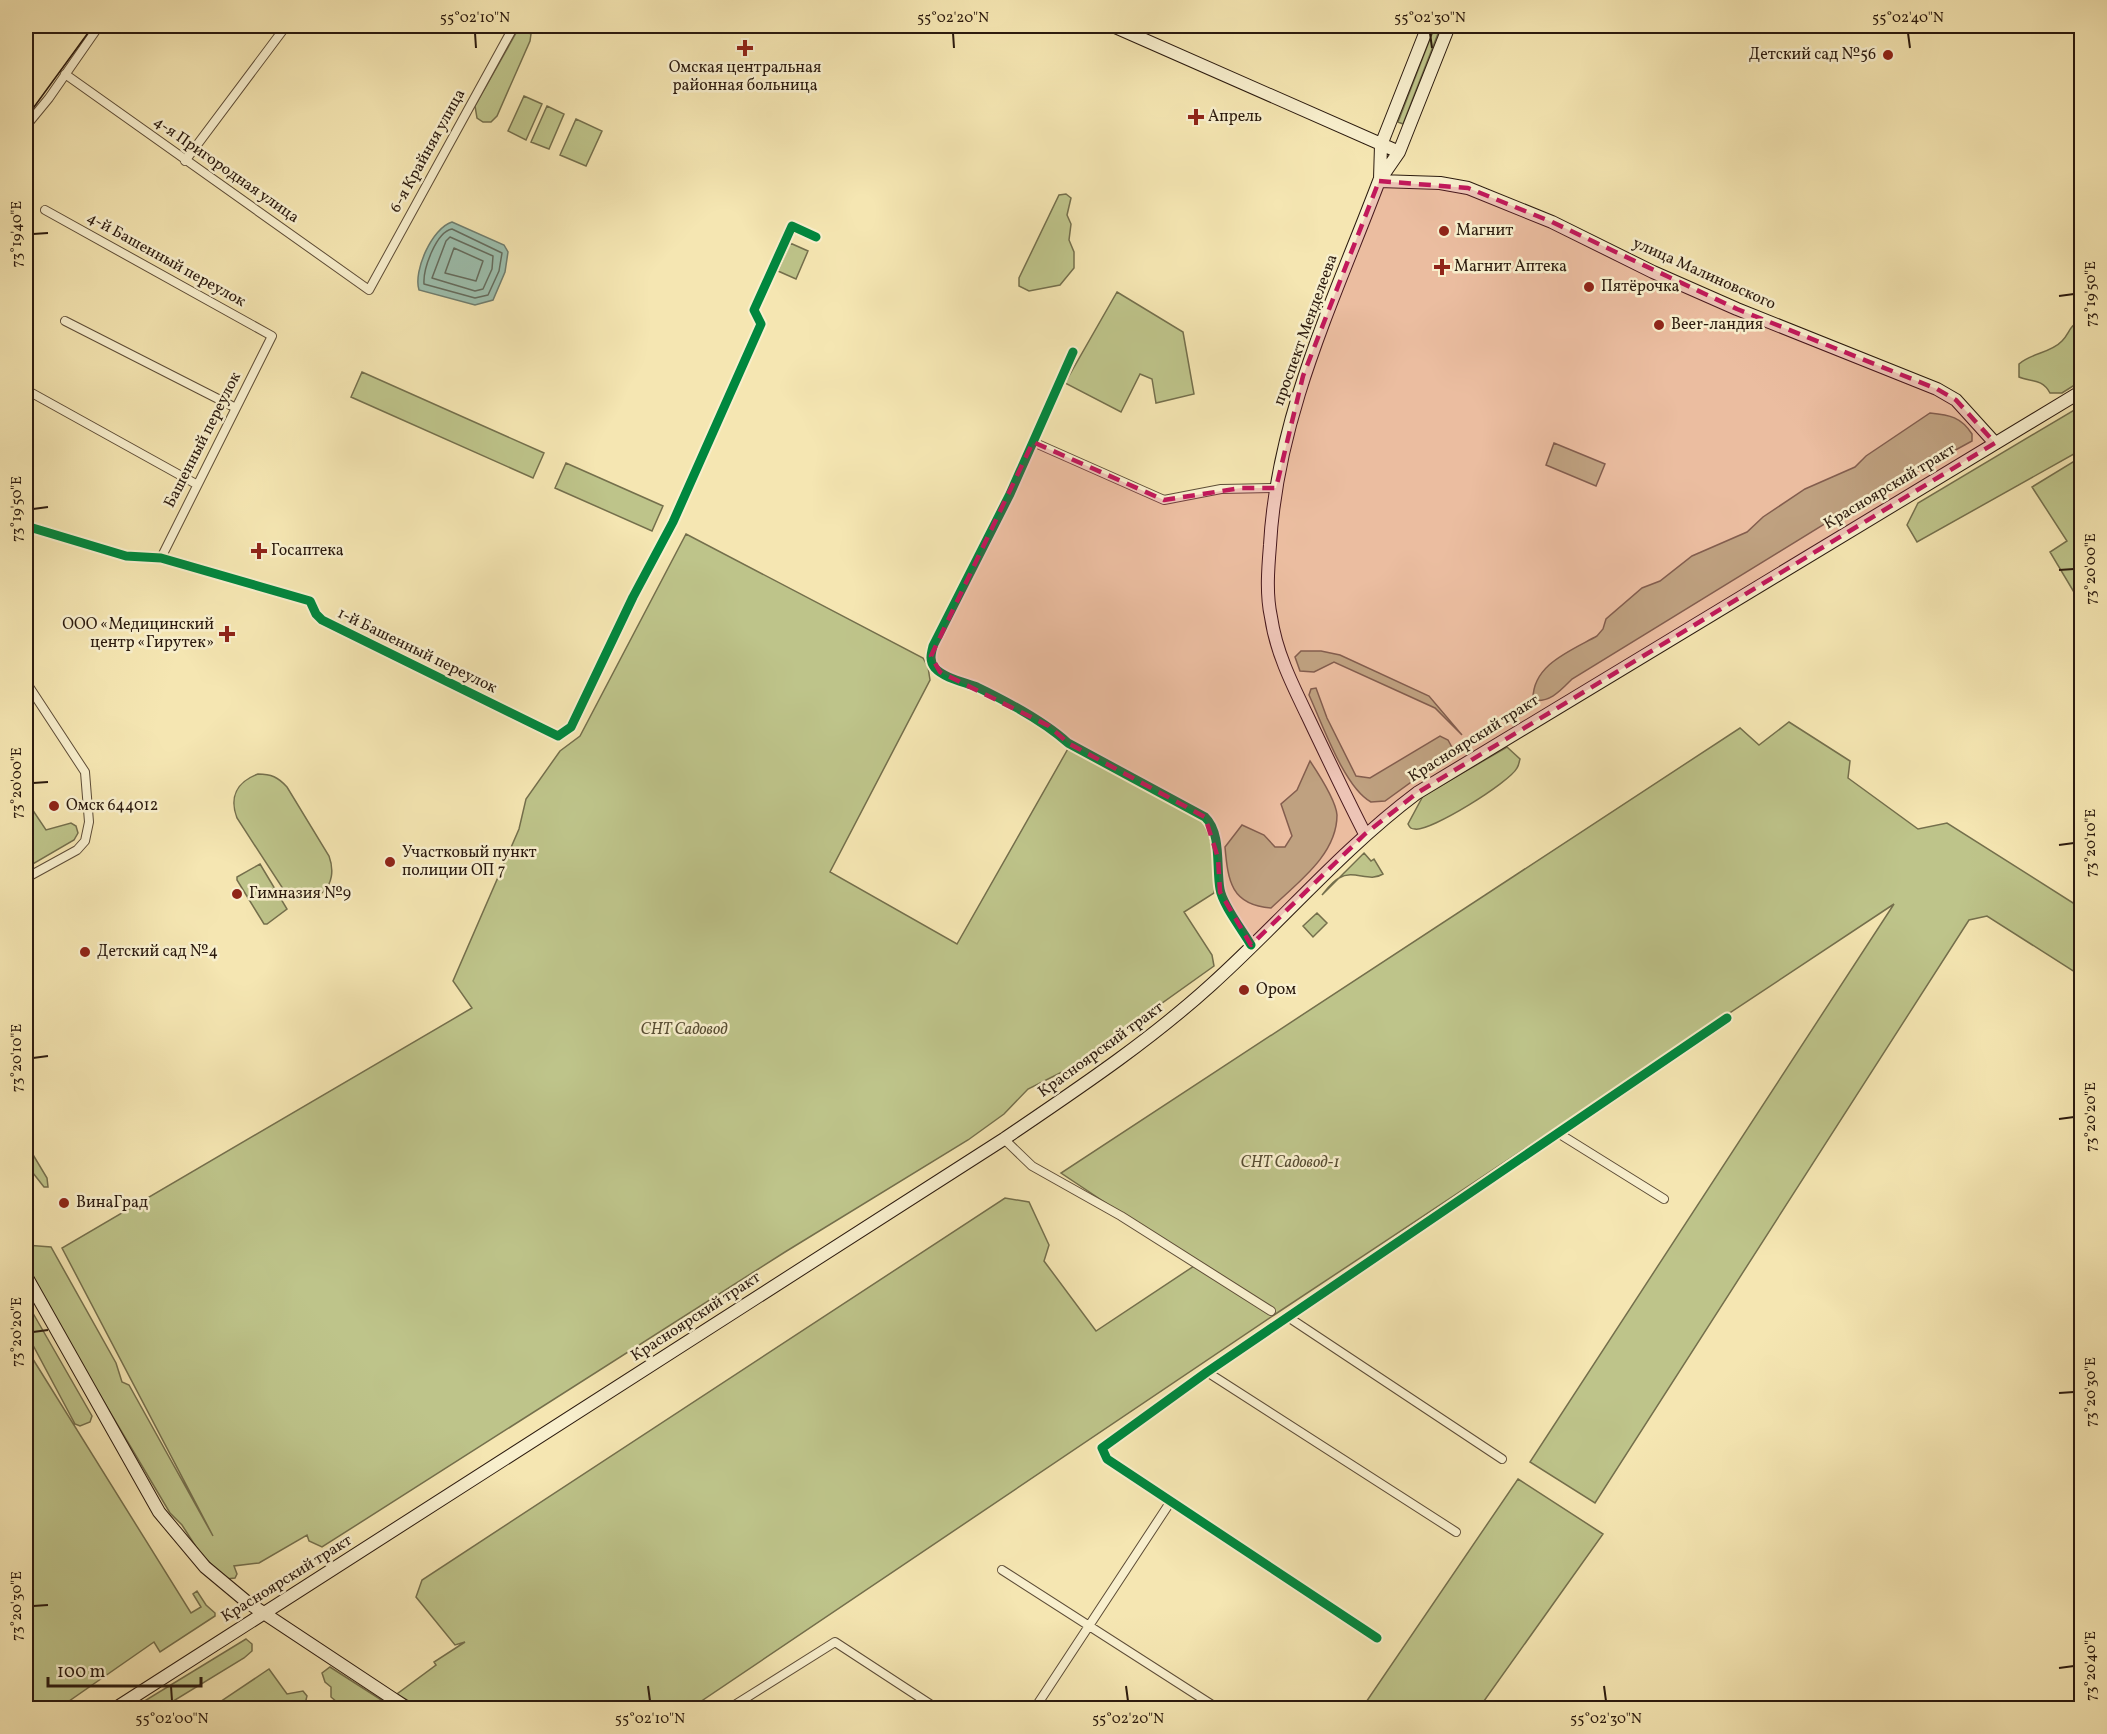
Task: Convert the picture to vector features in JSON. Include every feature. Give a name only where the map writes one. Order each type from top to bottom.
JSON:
[{"type":"main road","points":[[1113,26],[1399,152]]},
{"type":"main road","name":"проспект Менделеева","points":[[1380,180],[1381,145],[1428,26]]},
{"type":"main road","name":"проспект Менделеева","points":[[1365,834],[1294,688],[1280,655],[1270,617],[1268,578],[1276,488],[1283,447],[1303,376],[1380,180],[1399,152],[1449,26]]},
{"type":"main road","name":"улица Малиновского","points":[[1380,180],[1462,186],[1552,222],[1737,309],[1937,389],[1963,407],[1995,442]]},
{"type":"main road","name":"Красноярский тракт","points":[[116,1708],[1004,1139],[1153,1036],[1365,834],[1417,793],[2082,391]]},
{"type":"main road","points":[[26,1276],[159,1512],[205,1567],[264,1614],[407,1708]]},
{"type":"street","points":[[26,126],[99,26]]},
{"type":"street","points":[[185,161],[286,26]]},
{"type":"street","name":"6-я Крайняя улица","points":[[369,290],[514,26]]},
{"type":"street","name":"4-я Пригородная улица","points":[[65,74],[369,290]]},
{"type":"street","name":"4-й Башенный переулок","points":[[45,210],[272,336]]},
{"type":"street","name":"1-й Башенный переулок","points":[[26,526],[126,555],[161,558],[310,601],[316,615],[322,620],[558,736],[571,727],[633,597],[673,522],[761,324],[754,310],[792,226],[816,237]]},
{"type":"street","points":[[65,321],[236,408]]},
{"type":"street","name":"Башенный переулок","points":[[161,558],[272,336]]},
{"type":"street","points":[[1073,352],[1033,442],[933,646],[931,656],[933,665],[940,672],[979,688],[1049,726],[1068,743],[1210,822],[1218,858],[1220,892],[1251,945]]},
{"type":"street","points":[[30,392],[196,484]]},
{"type":"street","points":[[1033,442],[1164,500],[1221,489],[1276,488]]},
{"type":"street","points":[[26,682],[85,772],[89,822],[85,841],[77,850],[26,878]]},
{"type":"street","points":[[1377,1638],[1107,1459],[1102,1448],[1207,1372],[1727,1018]]},
{"type":"street","points":[[1558,1133],[1664,1199]]},
{"type":"street","points":[[1004,1139],[1032,1166],[1121,1216],[1271,1311]]},
{"type":"street","points":[[1288,1317],[1502,1459]]},
{"type":"street","points":[[1207,1372],[1456,1532]]},
{"type":"street","points":[[1035,1708],[1090,1628],[1172,1500]]},
{"type":"street","points":[[1002,1570],[1217,1708]]},
{"type":"street","points":[[730,1708],[835,1642],[936,1708]]},
{"type":"highlighted area","points":[[1379,181],[1468,188],[1552,222],[1737,309],[1937,389],[1956,400],[1995,443],[1417,793],[1365,834],[1251,945],[1220,892],[1218,858],[1205,817],[1068,743],[1049,726],[940,672],[931,656],[1033,442],[1164,500],[1241,488],[1276,488],[1303,376]]},
{"type":"green space","points":[[1435,26],[1441,26],[1403,124],[1398,122]]},
{"type":"green space","points":[[522,29],[531,34],[530,41],[497,116],[491,122],[483,122],[477,118],[475,106],[516,33]]},
{"type":"green space","points":[[524,96],[542,104],[526,140],[508,131]]},
{"type":"green space","points":[[547,106],[564,114],[549,149],[531,142]]},
{"type":"green space","points":[[576,119],[602,131],[586,166],[560,155]]},
{"type":"green space","points":[[1066,194],[1071,198],[1067,215],[1071,224],[1069,240],[1074,252],[1074,268],[1060,285],[1029,291],[1019,286],[1019,278],[1059,195]]},
{"type":"green space","points":[[790,243],[808,251],[796,279],[778,271]]},
{"type":"green space","points":[[1117,292],[1183,332],[1194,394],[1156,403],[1152,379],[1140,374],[1121,412],[1065,383]]},
{"type":"green space","points":[[2081,321],[2081,381],[2062,393],[2050,393],[2040,383],[2019,377],[2019,364],[2057,345],[2072,327]]},
{"type":"green space","points":[[362,372],[544,453],[533,478],[351,397]]},
{"type":"green space","points":[[2081,406],[2081,450],[1917,542],[1907,525],[1918,503]]},
{"type":"green space","points":[[1930,413],[1959,420],[1972,434],[1972,441],[1857,504],[1572,679],[1550,698],[1533,700],[1534,688],[1546,668],[1554,660],[1597,636],[1603,629],[1606,619],[1642,588],[1660,581],[1692,556],[1747,532],[1763,517],[1805,489],[1855,467],[1866,456]]},
{"type":"green space","points":[[1554,443],[1605,464],[1596,486],[1546,465]]},
{"type":"green space","points":[[2081,457],[2081,604],[2050,552],[2067,541],[2032,487]]},
{"type":"green space","points":[[566,463],[663,506],[652,531],[555,488]]},
{"type":"green space","name":"СНТ Садовод","points":[[686,534],[923,658],[928,667],[930,680],[830,872],[957,944],[1069,747],[1205,822],[1216,866],[1214,893],[1184,912],[1212,955],[1214,966],[1074,1066],[1028,1089],[1004,1114],[968,1140],[785,1252],[322,1547],[309,1541],[307,1535],[259,1563],[234,1566],[237,1574],[235,1578],[226,1579],[200,1553],[182,1525],[170,1513],[26,1271],[26,1245],[51,1247],[116,1363],[122,1382],[129,1385],[213,1536],[62,1248],[472,1008],[453,981],[519,829],[526,799],[560,751],[580,736]]},
{"type":"green space","points":[[1301,651],[1321,651],[1340,655],[1429,696],[1462,735],[1435,708],[1334,662],[1314,672],[1300,671],[1295,657]]},
{"type":"green space","points":[[1316,688],[1327,718],[1356,776],[1370,778],[1440,736],[1448,740],[1454,751],[1385,801],[1371,802],[1352,783],[1335,753],[1309,695],[1311,689]]},
{"type":"green space","name":"СНТ Садовод-1","points":[[1789,722],[1850,761],[1848,778],[1918,829],[1947,823],[2081,908],[2081,976],[1987,916],[1969,920],[1595,1503],[1530,1462],[1894,904],[1274,1315],[691,1708],[420,1708],[397,1694],[436,1665],[434,1662],[465,1642],[455,1645],[416,1597],[422,1580],[1005,1198],[1029,1202],[1049,1245],[1044,1261],[1096,1331],[1197,1264],[1061,1173],[1740,728],[1759,745]]},
{"type":"green space","points":[[1507,747],[1520,759],[1518,767],[1511,775],[1452,815],[1423,828],[1410,827],[1408,824],[1423,796]]},
{"type":"green space","points":[[1310,761],[1336,809],[1335,829],[1330,843],[1314,867],[1271,908],[1247,902],[1234,889],[1230,880],[1225,847],[1242,825],[1264,835],[1275,847],[1285,847],[1292,836],[1281,804],[1297,790]]},
{"type":"green space","points":[[258,774],[274,777],[287,787],[329,856],[332,867],[331,877],[323,892],[316,896],[308,899],[287,895],[237,818],[234,803],[237,791],[245,781]]},
{"type":"green space","points":[[26,800],[46,830],[71,823],[76,826],[78,833],[74,840],[26,868]]},
{"type":"green space","points":[[1364,853],[1371,861],[1374,859],[1383,874],[1372,877],[1350,875],[1339,878]]},
{"type":"green space","points":[[260,864],[287,909],[267,924],[264,924],[237,880],[237,877]]},
{"type":"green space","points":[[1317,913],[1327,923],[1313,937],[1303,926]]},
{"type":"green space","points":[[26,1143],[47,1178],[48,1187],[44,1187],[33,1173],[26,1173]]},
{"type":"green space","points":[[26,1301],[92,1416],[90,1422],[80,1426],[75,1424],[26,1332]]},
{"type":"green space","points":[[26,1348],[191,1613],[201,1607],[193,1594],[197,1591],[206,1605],[215,1613],[215,1616],[160,1652],[154,1642],[59,1708],[26,1708]]},
{"type":"green space","points":[[1518,1479],[1603,1534],[1479,1708],[1362,1708]]},
{"type":"green space","points":[[246,1639],[252,1644],[252,1651],[244,1658],[162,1708],[133,1708]]},
{"type":"green space","points":[[330,1667],[394,1708],[337,1708],[338,1703],[331,1697],[331,1687],[325,1682],[322,1673]]},
{"type":"green space","points":[[269,1669],[287,1694],[303,1691],[307,1696],[304,1708],[211,1708]]},
{"type":"water","points":[[452,222],[504,245],[508,252],[505,272],[493,300],[475,305],[419,290],[419,272],[426,251],[438,232]]},
{"type":"tram line","points":[[26,118],[93,26]]},
{"type":"cycle path","points":[[26,526],[126,556],[161,558],[310,601],[316,614],[322,620],[558,736],[571,727],[633,597],[673,522],[761,324],[754,310],[792,226],[816,237]]},
{"type":"cycle path","points":[[1073,352],[1010,494],[933,646],[932,663],[944,674],[977,687],[1012,705],[1048,727],[1068,743],[1205,817],[1214,832],[1216,841],[1222,895],[1251,945]]},
{"type":"cycle path","points":[[1377,1638],[1107,1459],[1102,1448],[1207,1372],[1727,1018]]},
{"type":"place","name":"Омская центральная районная больница","points":[[745,48]]},
{"type":"place","name":"Детский сад №56","points":[[1888,55]]},
{"type":"place","name":"Апрель","points":[[1196,117]]},
{"type":"place","name":"Магнит","points":[[1444,231]]},
{"type":"place","name":"Магнит Аптека","points":[[1442,267]]},
{"type":"place","name":"Пятёрочка","points":[[1589,287]]},
{"type":"place","name":"Beer-ландия","points":[[1659,325]]},
{"type":"place","name":"Госаптека","points":[[259,551]]},
{"type":"place","name":"ООО «Медицинский центр «Гирутек»","points":[[227,634]]},
{"type":"place","name":"Омск 644012","points":[[54,806]]},
{"type":"place","name":"Участковый пункт полиции ОП 7","points":[[390,862]]},
{"type":"place","name":"Гимназия №9","points":[[237,894]]},
{"type":"place","name":"Детский сад №4","points":[[85,952]]},
{"type":"place","name":"Ором","points":[[1244,990]]},
{"type":"place","name":"ВинаГрад","points":[[64,1203]]}]
